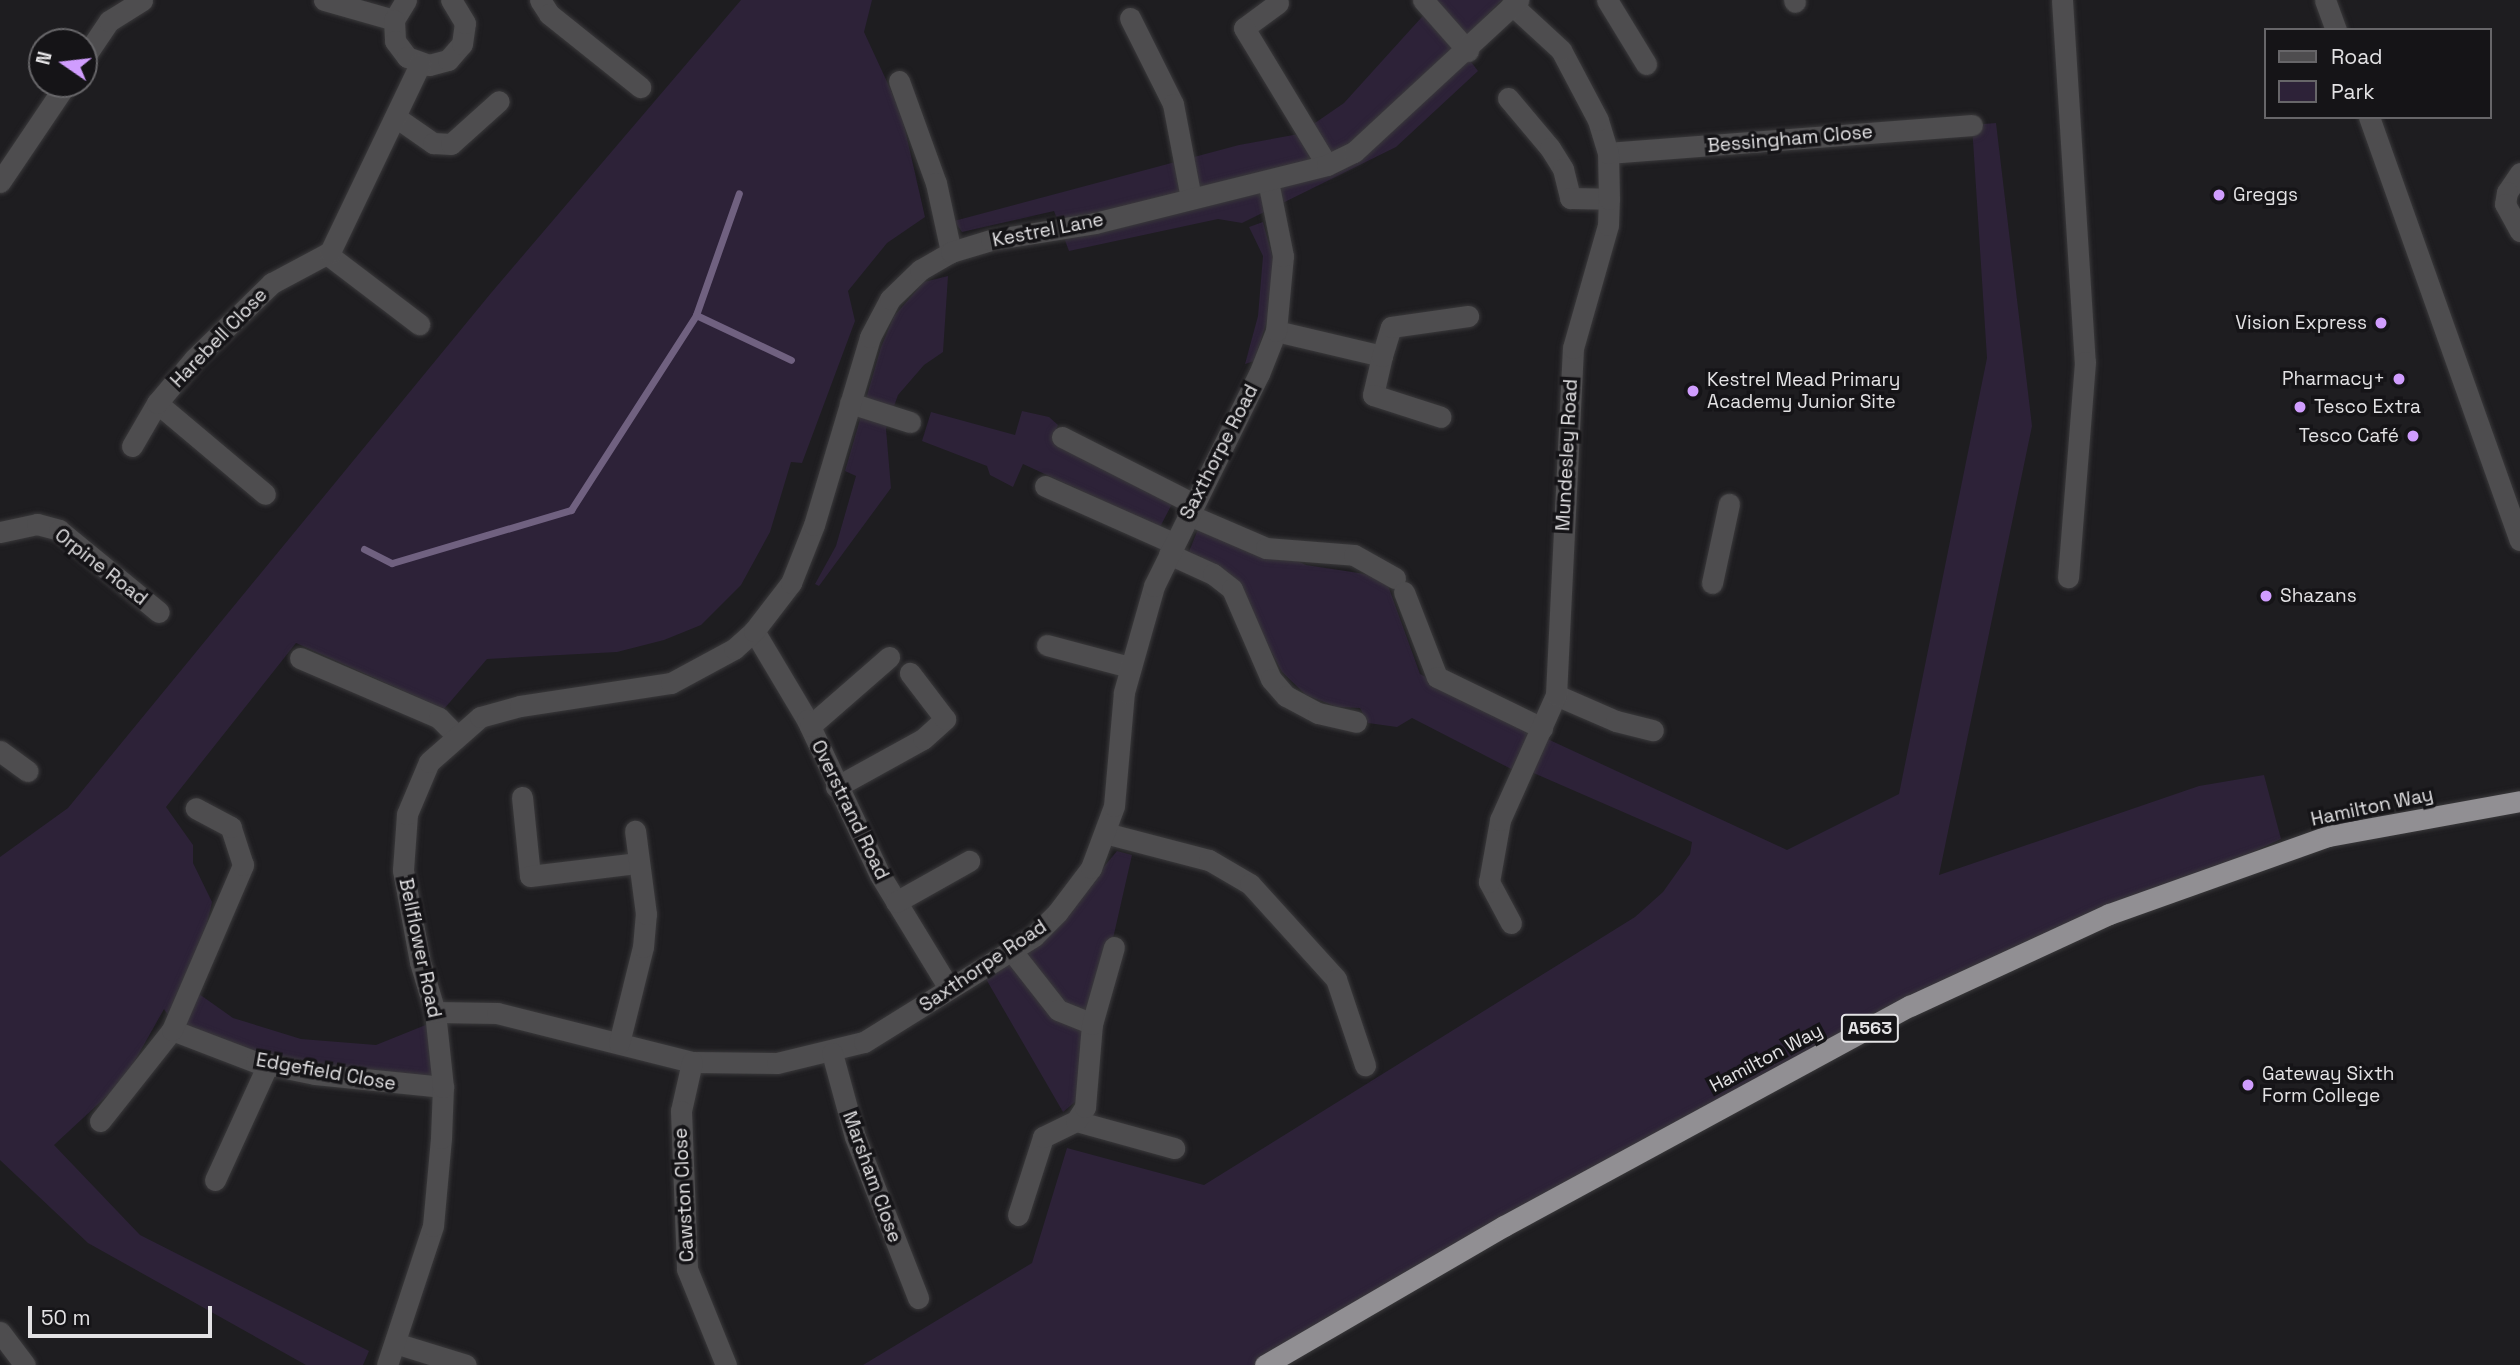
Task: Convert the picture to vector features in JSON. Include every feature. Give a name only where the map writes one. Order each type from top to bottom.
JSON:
[{"type":"highway","name":"Hamilton Way","points":[[1265,1365],[1503,1226],[1899,1012],[2109,914],[2328,836],[2520,801]]},
{"type":"street","points":[[98,37],[109,21],[142,0]]},
{"type":"street","points":[[324,0],[394,20]]},
{"type":"street","points":[[406,0],[394,20],[398,48],[420,64],[447,60],[462,44],[465,23],[451,0]]},
{"type":"street","points":[[541,0],[550,14],[640,86]]},
{"type":"street","points":[[1423,0],[1468,51]]},
{"type":"street","points":[[1607,0],[1646,64]]},
{"type":"street","points":[[2062,0],[2085,362],[2068,577]]},
{"type":"street","points":[[2325,0],[2335,28]]},
{"type":"street","points":[[1279,3],[1244,28],[1327,165]]},
{"type":"street","name":"Kestrel Lane","points":[[754,631],[791,583],[814,525],[870,337],[890,299],[920,270],[951,252],[1268,181],[1327,165],[1354,152],[1468,51],[1515,3]]},
{"type":"street","name":"Mundesley Road","points":[[1511,923],[1489,882],[1500,820],[1556,695],[1573,348],[1608,225],[1609,200],[1608,153],[1598,120],[1561,50],[1515,3]]},
{"type":"street","points":[[1130,18],[1173,104],[1191,198]]},
{"type":"street","points":[[419,324],[327,254],[397,118],[420,64]]},
{"type":"street","points":[[899,81],[936,183],[951,252]]},
{"type":"street","points":[[0,181],[56,98]]},
{"type":"street","points":[[1508,98],[1550,148],[1563,169],[1570,198],[1609,200]]},
{"type":"street","points":[[397,118],[433,143],[452,144],[499,101]]},
{"type":"street","points":[[2370,119],[2520,540]]},
{"type":"street","name":"Bessingham Close","points":[[1608,153],[1972,125]]},
{"type":"street","points":[[2520,173],[2507,192],[2505,204],[2520,231]]},
{"type":"street","name":"Saxthorpe Road","points":[[435,1012],[497,1013],[692,1062],[778,1063],[832,1053],[864,1042],[1011,950],[1057,913],[1091,868],[1114,806],[1129,667],[1171,549],[1189,508],[1259,374],[1276,331],[1283,256],[1268,181]]},
{"type":"street","name":"Harebell Close","points":[[132,446],[157,403],[194,359],[272,282],[327,254]]},
{"type":"street","points":[[1441,417],[1373,395],[1382,356],[1391,327],[1468,316]]},
{"type":"street","points":[[1276,331],[1382,356]]},
{"type":"street","points":[[157,403],[265,494]]},
{"type":"street","points":[[850,403],[910,422]]},
{"type":"street","points":[[1062,437],[1266,548],[1354,555],[1399,585],[1437,677],[1542,728]]},
{"type":"street","points":[[1045,486],[1171,549],[1213,574],[1232,589],[1271,679],[1286,696],[1318,713],[1356,722]]},
{"type":"street","points":[[1712,583],[1729,504]]},
{"type":"street","name":"Orpine Road","points":[[0,532],[37,524],[59,530],[159,612]]},
{"type":"street","name":"Overstrand Road","points":[[754,631],[810,726],[836,787],[896,901],[949,988]]},
{"type":"street","name":"Bellflower Road","points":[[387,1365],[433,1226],[443,1087],[435,1012],[419,962],[403,870],[407,814],[429,762],[480,717],[520,706],[671,683],[734,649],[754,631]]},
{"type":"street","points":[[1047,645],[1129,667]]},
{"type":"street","points":[[810,726],[889,657]]},
{"type":"street","points":[[300,658],[439,718],[457,736]]},
{"type":"street","points":[[836,787],[923,740],[945,719],[910,673]]},
{"type":"street","points":[[1556,695],[1616,721],[1653,730]]},
{"type":"street","points":[[0,751],[28,771]]},
{"type":"street","points":[[522,797],[530,876],[638,863]]},
{"type":"street","points":[[100,1121],[172,1030],[243,865],[231,827],[195,808]]},
{"type":"street","points":[[619,1043],[643,947],[646,914],[635,831]]},
{"type":"street","points":[[1105,833],[1209,860],[1250,884],[1336,979],[1365,1065]]},
{"type":"street","points":[[896,901],[969,861]]},
{"type":"street","points":[[1018,1215],[1043,1137],[1076,1121],[1085,1107],[1092,1024],[1114,947]]},
{"type":"street","points":[[1011,950],[1058,1010],[1092,1024]]},
{"type":"street","name":"Edgefield Close","points":[[172,1030],[268,1064],[390,1085],[443,1087]]},
{"type":"street","name":"Marsham Close","points":[[832,1053],[855,1137],[918,1298]]},
{"type":"street","name":"Cawston Close","points":[[692,1062],[681,1111],[687,1269],[726,1365]]},
{"type":"street","points":[[215,1180],[268,1064]]},
{"type":"street","points":[[1076,1121],[1174,1148]]},
{"type":"street","points":[[6,1339],[25,1365]]},
{"type":"street","points":[[395,1343],[466,1365]]},
{"type":"green space","points":[[741,0],[872,0],[864,32],[901,112],[925,217],[887,243],[848,291],[855,321],[802,463],[791,462],[770,532],[741,585],[701,625],[664,640],[617,652],[487,659],[444,709],[296,643],[166,807],[193,845],[193,863],[212,902],[192,989],[233,1018],[301,1039],[376,1045],[438,1020],[443,1087],[258,1062],[181,1035],[164,1009],[124,1080],[54,1145],[140,1235],[369,1351],[363,1365],[306,1365],[88,1243],[0,1160],[0,857],[68,808],[491,293]]},
{"type":"green space","points":[[1433,0],[1502,0],[1467,35]]},
{"type":"green space","points":[[1430,8],[1478,71],[1396,147],[1242,223],[1218,219],[1069,251],[1054,211],[962,232],[954,221],[1239,145],[1299,134],[1344,103]]},
{"type":"green space","points":[[1996,123],[2032,426],[1939,875],[2199,786],[2264,775],[2281,839],[1845,1041],[1266,1365],[863,1365],[1032,1263],[1067,1148],[1204,1185],[1635,917],[1663,892],[1690,854],[1692,842],[1529,771],[1541,736],[1787,850],[1899,794],[1987,358],[1972,125]]},
{"type":"green space","points":[[1263,222],[1273,259],[1270,312],[1254,361],[1245,364],[1258,316],[1263,256],[1249,227]]},
{"type":"green space","points":[[948,276],[943,352],[924,365],[898,395],[886,429],[891,488],[819,586],[815,584],[836,546],[856,476],[845,471],[881,347],[894,316],[924,282]]},
{"type":"green space","points":[[1022,411],[1049,417],[1058,425],[1052,440],[1173,502],[1160,527],[1023,464],[1013,487],[990,475],[987,466],[922,441],[931,412],[1015,435]]},
{"type":"green space","points":[[1203,517],[1306,565],[1385,577],[1420,674],[1533,732],[1521,774],[1412,718],[1397,727],[1368,723],[1360,708],[1337,707],[1306,695],[1282,672],[1235,583],[1188,554]]},
{"type":"green space","points":[[1117,851],[1132,855],[1076,1101],[1063,1112],[986,979],[1041,942]]},
{"type":"waterway","points":[[364,549],[392,563],[571,510],[696,315],[739,193]]},
{"type":"waterway","points":[[696,315],[791,360]]},
{"type":"place","name":"Greggs","points":[[2219,195]]},
{"type":"place","name":"Vision Express","points":[[2381,323]]},
{"type":"place","name":"Pharmacy+","points":[[2399,379]]},
{"type":"place","name":"Kestrel Mead Primary Academy Junior Site","points":[[1693,391]]},
{"type":"place","name":"Tesco Extra","points":[[2300,407]]},
{"type":"place","name":"Tesco Café","points":[[2413,436]]},
{"type":"place","name":"Shazans","points":[[2266,596]]},
{"type":"place","name":"Gateway Sixth Form College","points":[[2248,1085]]}]
